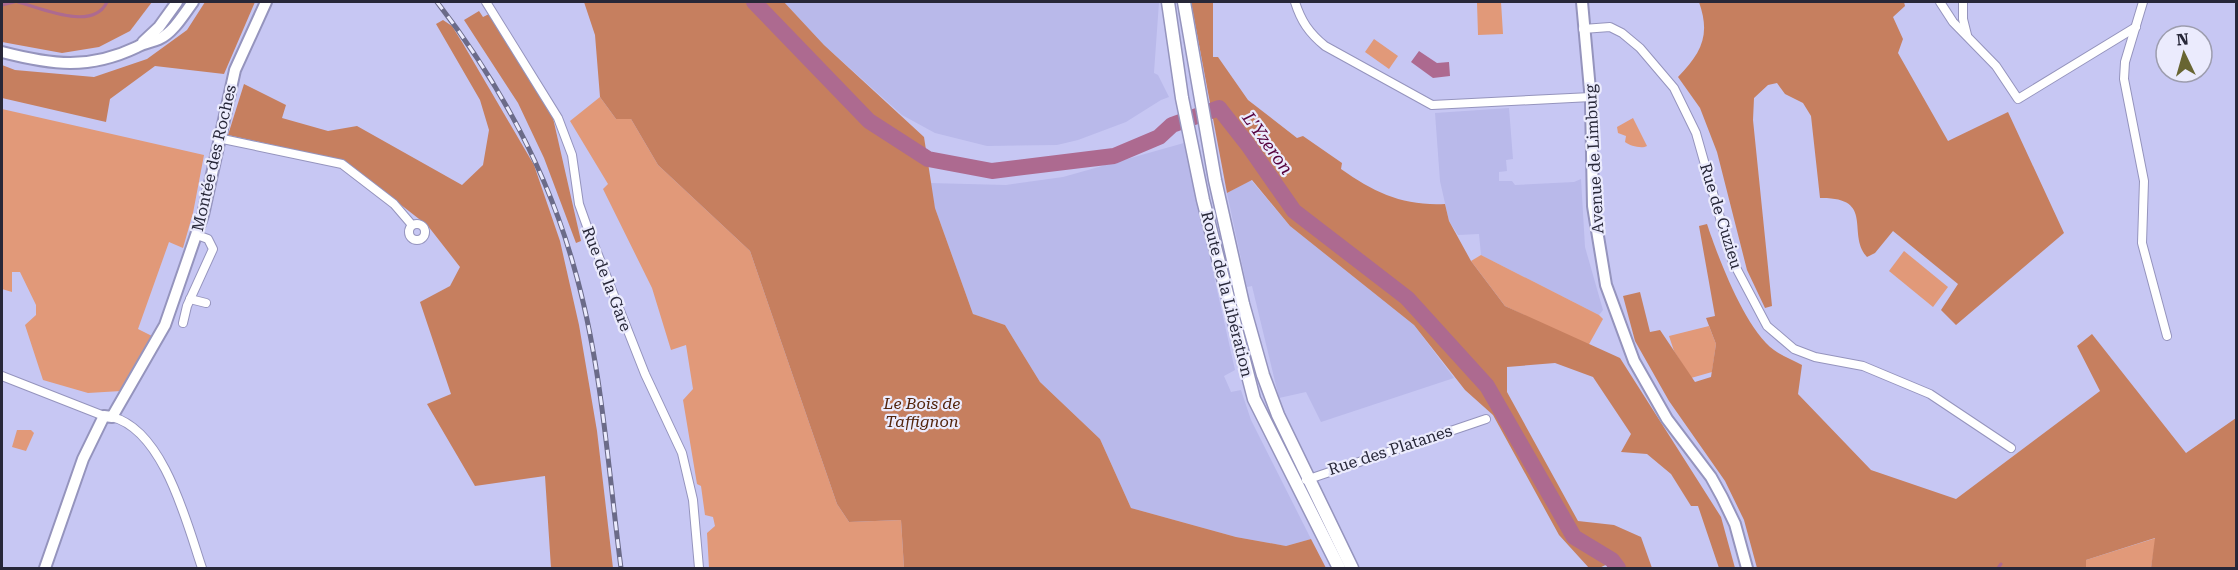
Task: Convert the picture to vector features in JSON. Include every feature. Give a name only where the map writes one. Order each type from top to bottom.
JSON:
[{"type":"main road","name":"Route de la Libération","points":[[1168,2],[1191,143],[1254,399],[1339,568]]},
{"type":"main road","name":"Route de la Libération","points":[[1184,2],[1208,140],[1237,280],[1269,395],[1352,568]]},
{"type":"street","points":[[140,45],[159,27],[177,2]]},
{"type":"street","points":[[2,52],[30,59],[85,64],[113,58],[140,45],[161,39],[180,20],[193,2]]},
{"type":"street","name":"Montée des Roches","points":[[45,568],[83,459],[165,325],[197,235],[235,70],[266,2]]},
{"type":"street","name":"Rue de la Gare","points":[[486,2],[558,118],[567,139],[583,217],[645,374],[674,432],[686,464],[698,532],[699,568]]},
{"type":"street","points":[[1296,2],[1300,17],[1310,33],[1325,46],[1432,105],[1591,97]]},
{"type":"street","name":"Avenue de Limburg","points":[[1582,2],[1591,97],[1595,184],[1593,206],[1600,256],[1614,313],[1634,361],[1662,409],[1712,477],[1735,524],[1747,568]]},
{"type":"street","points":[[2143,2],[2125,62],[2124,79],[2144,181],[2142,243],[2167,336]]},
{"type":"street","points":[[1942,5],[1950,10],[1963,3],[1963,19],[1967,36]]},
{"type":"street","points":[[1942,5],[1967,36],[1996,66],[2018,99],[2136,27]]},
{"type":"street","name":"Rue de Cuzieu","points":[[1583,29],[1610,27],[1622,33],[1640,48],[1674,88],[1696,133],[1732,260],[1767,326],[1794,349],[1815,357],[1863,366],[1930,394],[2011,448]]},
{"type":"street","points":[[218,138],[317,156],[342,164],[394,204],[412,225]]},
{"type":"street","points":[[183,323],[190,299],[213,249],[208,239],[197,235]]},
{"type":"street","points":[[190,299],[206,303]]},
{"type":"street","points":[[2,376],[122,420],[147,442],[166,469],[180,502],[202,568]]},
{"type":"street","name":"Rue des Platanes","points":[[1296,485],[1309,478],[1486,419]]},
{"type":"shaded area","points":[[784,2],[1159,2],[1154,73],[1158,75],[1169,97],[1126,122],[1078,140],[1057,145],[987,146],[935,133],[902,115],[824,45]]},
{"type":"shaded area","points":[[1477,2],[1501,2],[1503,34],[1478,35]]},
{"type":"shaded area","points":[[1374,39],[1398,56],[1389,69],[1365,52]]},
{"type":"shaded area","points":[[1419,51],[1437,63],[1449,62],[1450,76],[1433,78],[1411,62]]},
{"type":"shaded area","points":[[600,97],[616,119],[631,119],[658,165],[750,251],[837,504],[849,522],[901,520],[904,568],[709,568],[707,533],[715,526],[713,517],[705,515],[701,486],[697,484],[683,400],[693,389],[686,345],[671,350],[652,288],[603,189],[608,184],[570,121]]},
{"type":"shaded area","points":[[1509,108],[1513,159],[1506,160],[1507,171],[1499,172],[1499,181],[1512,181],[1515,185],[1574,182],[1581,179],[1585,247],[1603,310],[1599,315],[1481,255],[1479,234],[1458,235],[1449,221],[1440,181],[1435,113]]},
{"type":"shaded area","points":[[2,109],[204,155],[193,213],[183,248],[169,242],[138,329],[152,336],[121,391],[88,393],[43,380],[25,325],[36,315],[36,305],[20,272],[12,272],[12,292],[2,289]]},
{"type":"shaded area","points":[[1633,118],[1647,146],[1645,147],[1630,145],[1625,142],[1626,136],[1618,133],[1617,127]]},
{"type":"shaded area","points":[[1184,143],[1235,370],[1224,376],[1231,392],[1241,390],[1251,420],[1311,539],[1286,546],[1236,537],[1131,508],[1100,439],[1040,382],[1005,325],[973,314],[935,208],[929,183],[1006,185],[1063,177]]},
{"type":"shaded area","points":[[1251,180],[1290,226],[1414,325],[1454,378],[1321,422],[1306,392],[1279,398],[1252,286],[1247,287],[1227,193]]},
{"type":"shaded area","points":[[1904,251],[1948,287],[1933,307],[1889,271]]},
{"type":"shaded area","points":[[1481,255],[1599,315],[1603,319],[1588,346],[1505,306],[1471,261]]},
{"type":"shaded area","points":[[1709,326],[1716,344],[1712,372],[1691,378],[1674,351],[1669,336]]},
{"type":"shaded area","points":[[17,430],[31,430],[34,433],[26,451],[12,447]]},
{"type":"shaded area","points":[[2156,538],[2151,568],[2086,568],[2086,560]]},
{"type":"green space","points":[[2,2],[152,2],[130,31],[99,47],[62,53],[2,42]]},
{"type":"green space","points":[[205,2],[255,2],[224,74],[155,66],[110,99],[106,122],[2,98],[2,65],[15,70],[94,77],[147,59],[187,30]]},
{"type":"green space","name":"Le Bois de Taffignon","points":[[584,2],[784,2],[824,45],[924,137],[935,208],[973,314],[1005,325],[1040,382],[1100,439],[1131,508],[1236,537],[1286,546],[1311,539],[1326,568],[904,568],[901,520],[849,522],[837,504],[750,251],[658,165],[631,119],[616,119],[600,97],[595,35]]},
{"type":"green space","points":[[1191,2],[1213,2],[1213,57],[1218,57],[1248,100],[1297,138],[1303,136],[1342,163],[1341,169],[1366,185],[1403,200],[1445,204],[1449,221],[1471,261],[1505,306],[1620,358],[1721,517],[1735,568],[1719,568],[1698,506],[1691,506],[1671,474],[1647,454],[1621,452],[1631,434],[1593,377],[1555,363],[1507,367],[1507,392],[1578,521],[1614,525],[1641,537],[1652,568],[1610,568],[1608,564],[1599,568],[1589,568],[1559,535],[1493,415],[1465,390],[1414,325],[1290,226],[1252,180],[1227,193]]},
{"type":"green space","points":[[1699,2],[1904,2],[1905,6],[1893,17],[1903,39],[1898,53],[1948,141],[2008,112],[2064,233],[1956,325],[1941,310],[1958,284],[1893,231],[1875,253],[1867,257],[1861,248],[1854,210],[1837,199],[1820,198],[1811,116],[1803,103],[1785,94],[1777,83],[1768,85],[1754,98],[1753,120],[1772,306],[1765,308],[1747,270],[1717,152],[1700,108],[1678,77],[1693,60],[1702,43],[1704,25]]},
{"type":"green space","points":[[479,11],[483,17],[489,14],[553,118],[581,241],[576,243],[544,158],[518,103],[464,20]]},
{"type":"green space","points":[[443,20],[452,26],[534,165],[560,241],[579,325],[597,431],[613,568],[551,568],[545,476],[475,486],[427,404],[451,394],[420,302],[450,286],[460,267],[428,226],[345,161],[228,135],[244,84],[286,105],[282,118],[328,131],[357,126],[462,185],[483,165],[489,130],[480,100],[436,24]]},
{"type":"green space","points":[[1707,224],[1734,292],[1753,326],[1774,350],[1802,365],[1798,394],[1871,470],[1956,499],[2100,391],[2077,346],[2092,334],[2186,453],[2236,418],[2236,568],[2151,568],[2155,538],[2086,560],[2086,568],[1757,568],[1744,520],[1725,481],[1669,401],[1635,341],[1623,296],[1640,292],[1650,332],[1660,330],[1695,382],[1711,377],[1716,344],[1706,318],[1715,316],[1699,226]]},
{"type":"waterway","points":[[2,5],[14,2]]},
{"type":"waterway","points":[[18,2],[53,13],[79,17],[90,16],[100,11],[107,2]]},
{"type":"waterway","name":"L'Yzeron","points":[[754,2],[869,121],[928,159],[992,171],[1114,156],[1159,137],[1172,125],[1219,108],[1294,211],[1407,298],[1487,386],[1574,537],[1612,560],[1618,568]]},
{"type":"waterway","points":[[1998,568],[2001,564]]},
{"type":"railway","points":[[437,2],[500,95],[535,161],[563,231],[584,304],[598,379],[621,568]]}]
